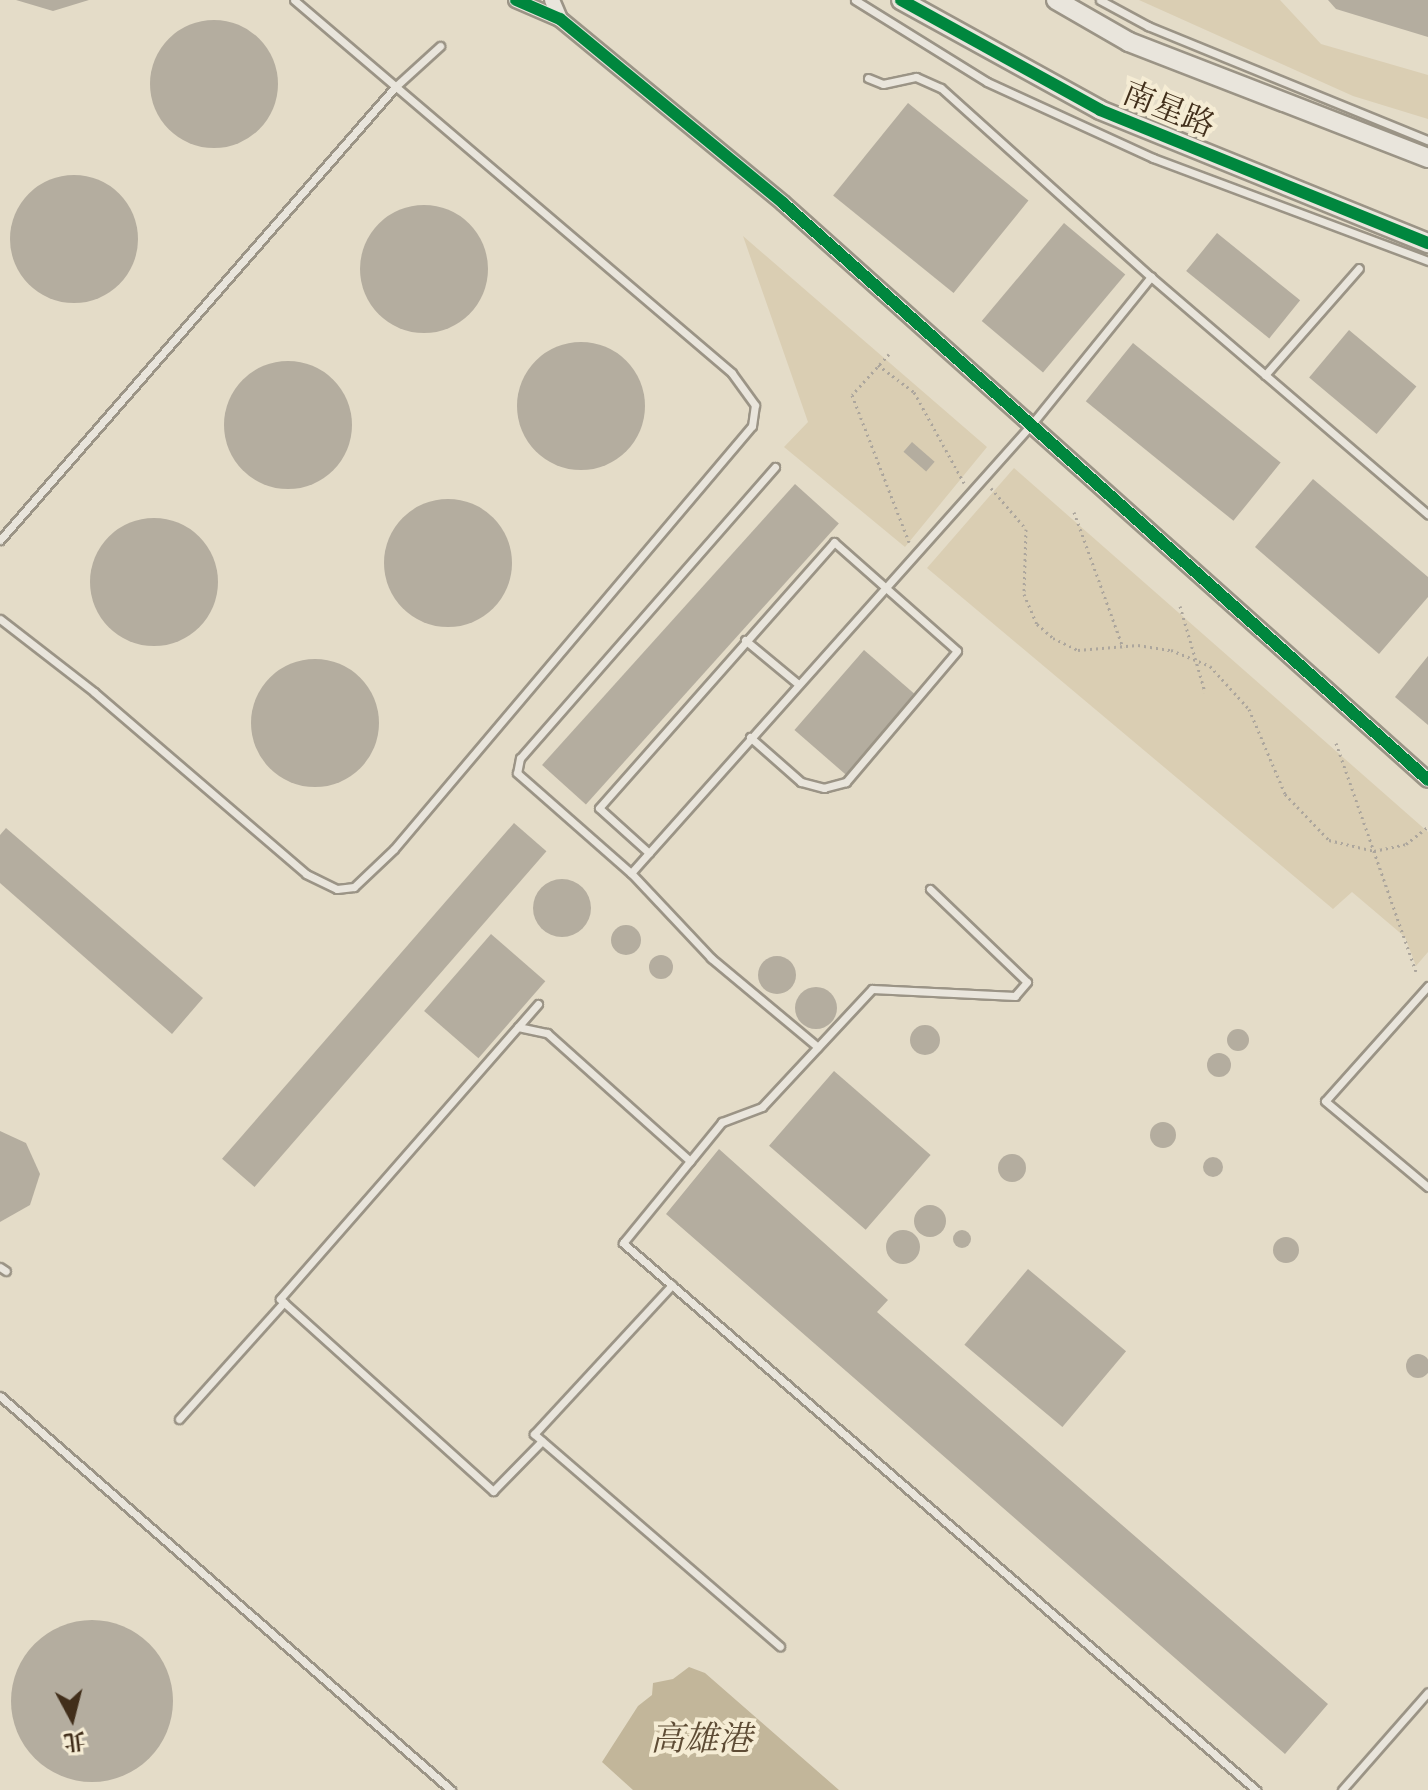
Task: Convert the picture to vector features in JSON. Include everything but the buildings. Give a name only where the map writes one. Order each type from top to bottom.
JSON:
[{"type":"street","points":[[516,0],[560,19],[783,203],[1428,780]]},
{"type":"street","points":[[552,0],[560,19]]},
{"type":"street","name":"南星路","points":[[901,0],[1100,110],[1428,243]]},
{"type":"street","name":"南星路","points":[[1056,0],[1129,42],[1428,158]]},
{"type":"lane","points":[[0,619],[94,692],[306,874],[337,889],[354,887],[438,798],[752,426],[755,405],[732,373],[294,0]]},
{"type":"lane","points":[[855,0],[987,82],[1153,158],[1428,261]]},
{"type":"lane","points":[[1100,0],[1148,26],[1428,140]]},
{"type":"lane","points":[[0,540],[395,87],[440,46]]},
{"type":"lane","points":[[868,78],[883,84],[916,77],[941,88],[1151,277],[1428,514]]},
{"type":"lane","points":[[1265,375],[1359,268]]},
{"type":"lane","points":[[631,873],[797,683],[889,588],[1031,425],[1151,277]]},
{"type":"lane","points":[[775,467],[520,758],[517,773],[631,873],[711,958],[818,1047]]},
{"type":"lane","points":[[649,853],[599,808],[834,542],[957,651],[846,782],[824,788],[801,782],[750,737]]},
{"type":"lane","points":[[745,640],[797,683]]},
{"type":"lane","points":[[930,889],[1027,982],[1015,996],[872,989],[762,1107],[722,1122],[623,1243],[1256,1790]]},
{"type":"lane","points":[[1428,986],[1325,1101],[1428,1187]]},
{"type":"lane","points":[[538,1004],[280,1299],[493,1491],[542,1441]]},
{"type":"lane","points":[[518,1027],[547,1033],[690,1161]]},
{"type":"lane","points":[[672,1285],[534,1434],[780,1646]]},
{"type":"lane","points":[[179,1419],[284,1302]]},
{"type":"lane","points":[[0,1396],[451,1790]]},
{"type":"lane","points":[[1342,1790],[1428,1692]]},
{"type":"path","points":[[889,354],[852,395],[912,550]]},
{"type":"path","points":[[878,365],[914,392],[966,486]]},
{"type":"path","points":[[991,488],[1026,529],[1024,594],[1037,624],[1078,650],[1123,647],[1171,650],[1210,666],[1237,692],[1277,781],[1315,829],[1346,847],[1374,851],[1406,844],[1428,827]]},
{"type":"path","points":[[1074,512],[1123,647]]},
{"type":"path","points":[[1180,606],[1205,692]]},
{"type":"path","points":[[1336,743],[1416,971]]},
{"type":"shaded area","points":[[1139,0],[1280,0],[1321,44],[1428,75],[1428,119],[1353,96]]},
{"type":"shaded area","points":[[743,236],[987,447],[905,547],[784,447],[808,422]]},
{"type":"shaded area","points":[[1014,468],[1428,832],[1428,952],[1416,966],[1405,937],[1352,892],[1333,909],[927,568]]},
{"type":"water","name":"高雄港","points":[[689,1667],[705,1673],[839,1790],[633,1790],[602,1762],[638,1706],[652,1695],[653,1683],[673,1679]]},
{"type":"cycle path","points":[[516,0],[560,19],[783,203],[1428,780]]},
{"type":"cycle path","points":[[901,0],[1100,110],[1428,243]]}]
